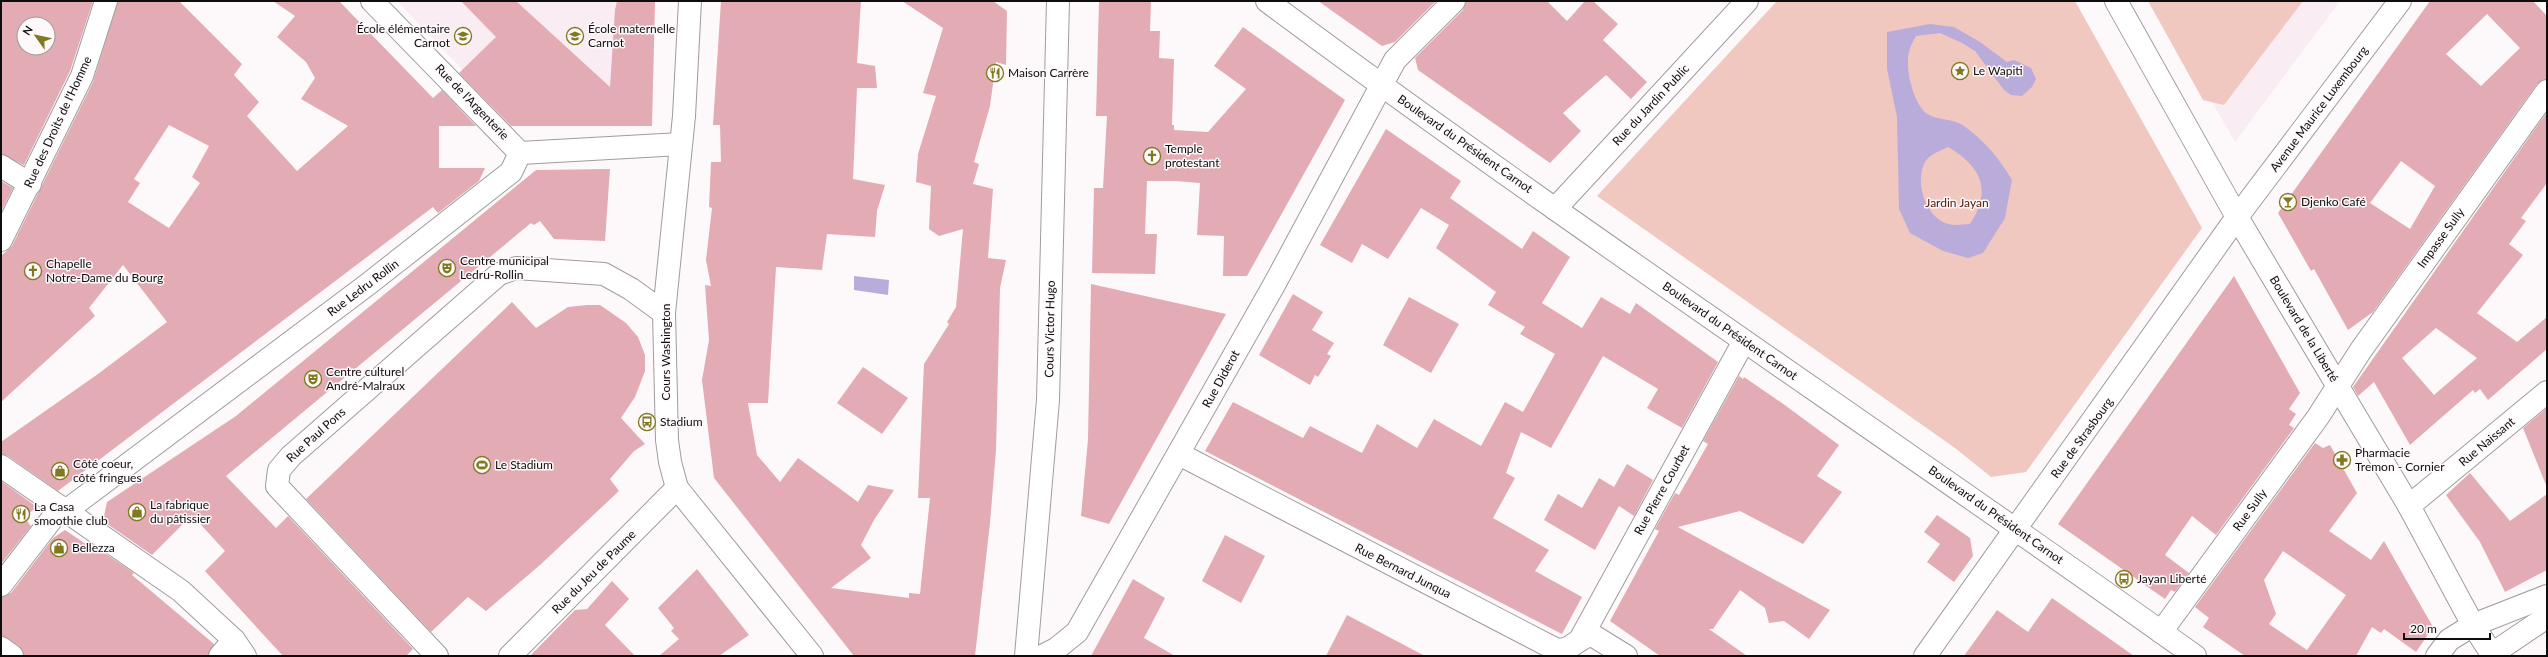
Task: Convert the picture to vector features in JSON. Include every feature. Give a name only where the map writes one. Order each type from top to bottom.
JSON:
[{"type":"street","name":"Rue des Droits de l'Homme","points":[[1,240],[30,184],[82,76],[100,26],[106,1]]},
{"type":"street","name":"Rue de l'Argenterie","points":[[372,1],[520,153]]},
{"type":"street","name":"Cours Washington","points":[[690,1],[681,144],[664,313],[667,440],[670,462],[677,488],[812,656]]},
{"type":"street","name":"Cours Victor Hugo","points":[[1026,656],[1048,400],[1058,1]]},
{"type":"street","name":"Boulevard du Président Carnot","points":[[1268,1],[1382,85],[1556,209],[2017,530],[2195,656]]},
{"type":"street","name":"Rue Diderot","points":[[1042,656],[1056,649],[1077,632],[1274,285],[1395,60],[1454,1]]},
{"type":"street","name":"Rue du Jardin Public","points":[[1556,209],[1747,1]]},
{"type":"street","name":"Boulevard de la Liberté","points":[[2116,1],[2237,217],[2409,506],[2473,625],[2492,655]]},
{"type":"street","name":"Avenue Maurice Luxembourg","points":[[2237,217],[2400,1]]},
{"type":"street","name":"Impasse Sully","points":[[2339,387],[2361,350],[2547,91]]},
{"type":"street","points":[[520,153],[681,144]]},
{"type":"street","name":"Rue Ledru Rollin","points":[[1,585],[64,508],[367,285],[511,172],[520,153]]},
{"type":"street","points":[[1,166],[30,184]]},
{"type":"street","name":"Rue de Strasbourg","points":[[1925,656],[2017,530],[2237,217]]},
{"type":"street","name":"Rue Paul Pons","points":[[437,656],[277,486],[280,470],[291,456],[499,274],[516,268],[604,274],[631,289],[664,313]]},
{"type":"street","name":"Rue Pierre Courbet","points":[[1581,638],[1744,341]]},
{"type":"street","name":"Rue Sully","points":[[2161,632],[2339,387]]},
{"type":"street","name":"Rue Naissant","points":[[2409,506],[2547,392]]},
{"type":"street","name":"Rue Bernard Junqua","points":[[1179,454],[1555,649],[1562,651],[1569,648],[1581,638]]},
{"type":"street","points":[[1,466],[64,508],[181,591],[240,648],[220,656]]},
{"type":"street","name":"Rue du Jeu de Paume","points":[[510,656],[677,488]]},
{"type":"street","points":[[2437,656],[2449,640],[2473,625],[2547,596]]},
{"type":"street","points":[[2492,655],[2547,617]]},
{"type":"street","points":[[1581,638],[1592,634],[1626,656]]},
{"type":"street","points":[[1,648],[12,656]]},
{"type":"shaded area","name":"École maternelle Carnot","points":[[397,1],[655,1],[652,126],[516,126]]},
{"type":"shaded area","points":[[2154,1],[2340,1],[2235,142]]},
{"type":"shaded area","points":[[1930,24],[1954,27],[1980,42],[2007,62],[2014,60],[2031,68],[2036,79],[2032,87],[2022,96],[2011,95],[2004,90],[1975,51],[1940,33],[1916,36],[1909,50],[1908,66],[1910,80],[1918,103],[1930,116],[1960,123],[1972,132],[1991,150],[2012,180],[2005,218],[1983,253],[1968,258],[1943,251],[1910,233],[1899,209],[1897,117],[1887,69],[1887,32]],"holes":[[[1948,147],[1960,155],[1976,171],[1982,190],[1981,200],[1977,212],[1970,224],[1954,225],[1941,221],[1928,207],[1924,199],[1921,179],[1925,162],[1932,155]]]},
{"type":"shaded area","points":[[854,276],[889,280],[888,295],[854,290]]},
{"type":"green space","name":"Jardin Jayan","points":[[1777,1],[2075,1],[2202,228],[2026,472],[1991,477],[1955,448],[1597,196]]},
{"type":"green space","points":[[2148,1],[2303,1],[2224,105],[2203,100]]},
{"type":"building","points":[[1,1],[93,1],[70,71],[24,165],[1,154]]},
{"type":"building","points":[[118,1],[179,1],[242,64],[234,75],[259,102],[247,116],[297,171],[348,126],[301,99],[315,78],[306,62],[277,37],[295,16],[273,1],[339,1],[433,98],[442,90],[476,126],[439,126],[439,168],[485,168],[479,181],[438,213],[433,207],[58,491],[8,456],[1,454],[1,442],[98,374],[167,322],[123,265],[89,308],[95,316],[1,402],[1,256],[12,246],[93,82]],"holes":[[[169,125],[209,146],[192,177],[200,183],[169,228],[128,202],[140,183],[134,179]]]},
{"type":"building","name":"École maternelle Carnot","points":[[461,1],[516,1],[610,87],[615,10],[617,1],[655,1],[652,126],[511,126],[459,73],[496,37]]},
{"type":"building","points":[[721,1],[861,1],[857,63],[875,66],[877,88],[857,88],[853,179],[885,185],[877,211],[875,237],[827,234],[822,270],[776,267],[768,403],[748,403],[757,455],[780,482],[798,458],[858,502],[868,485],[894,490],[874,520],[861,545],[871,558],[831,588],[909,598],[909,593],[920,594],[930,498],[918,498],[924,364],[949,324],[947,322],[956,307],[963,229],[939,236],[929,229],[931,186],[916,182],[918,154],[936,96],[923,93],[943,28],[902,1],[993,1],[1007,11],[1006,65],[996,62],[990,106],[974,162],[979,164],[973,184],[993,189],[988,258],[1006,260],[1000,288],[996,450],[990,523],[975,656],[854,656],[714,478],[702,380],[709,340],[705,285],[711,286],[706,260],[712,208],[709,207],[711,162],[721,162],[720,125],[713,125]]},
{"type":"building","points":[[1099,1],[1151,1],[1150,31],[1160,31],[1159,58],[1174,59],[1172,125],[1174,125],[1174,130],[1208,132],[1246,89],[1214,66],[1243,27],[1345,100],[1247,276],[1223,276],[1224,236],[1197,235],[1200,183],[1175,181],[1147,181],[1145,234],[1157,234],[1155,274],[1092,273],[1094,188],[1103,188],[1107,116],[1096,116]]},
{"type":"building","points":[[1318,1],[1436,1],[1395,42],[1382,46]]},
{"type":"building","points":[[1466,1],[1547,1],[1567,21],[1585,1],[1593,1],[1618,24],[1603,40],[1647,82],[1631,99],[1606,75],[1563,113],[1581,131],[1550,163],[1418,70],[1415,58],[1463,10]]},
{"type":"building","points":[[2430,1],[2533,1],[2547,16],[2547,79],[2537,84],[2373,312],[2348,330],[2314,269],[2311,271],[2278,213]],"holes":[[[2487,14],[2520,48],[2481,86],[2446,54]],[[2401,161],[2435,186],[2410,229],[2370,203]]]},
{"type":"building","points":[[2547,112],[2547,183],[2521,218],[2526,221],[2509,244],[2523,255],[2477,313],[2517,342],[2547,317],[2547,349],[2488,400],[2480,389],[2475,393],[2473,390],[2410,445],[2374,382],[2358,396],[2353,387]],"holes":[[[2436,328],[2477,358],[2434,395],[2402,358]]]},
{"type":"building","points":[[1386,129],[1461,181],[1450,198],[1522,249],[1533,231],[1570,257],[1542,303],[1582,328],[1601,297],[1630,314],[1636,303],[1718,362],[1682,428],[1647,408],[1658,389],[1603,356],[1551,448],[1521,432],[1506,473],[1515,478],[1493,518],[1549,550],[1535,571],[1582,597],[1562,634],[1205,451],[1233,402],[1303,438],[1310,426],[1362,453],[1377,424],[1417,448],[1434,419],[1481,446],[1505,402],[1523,412],[1555,354],[1520,334],[1525,327],[1488,305],[1496,292],[1436,248],[1449,225],[1421,208],[1388,259],[1362,244],[1352,263],[1320,245]]},
{"type":"building","points":[[610,169],[605,241],[554,239],[540,221],[534,225],[531,223],[226,476],[276,528],[288,516],[413,649],[406,656],[283,656],[205,571],[225,551],[192,515],[152,555],[103,521],[107,502],[236,416],[536,170]]},
{"type":"building","points":[[1,181],[13,188],[1,212]]},
{"type":"building","points":[[2234,276],[2300,393],[2289,409],[2296,414],[2289,425],[2294,428],[2216,535],[2192,516],[2165,555],[2189,573],[2175,592],[2171,590],[2165,599],[2058,524]]},
{"type":"building","points":[[1091,284],[1226,314],[1109,524],[1081,516],[1088,439]]},
{"type":"building","points":[[1293,294],[1323,312],[1312,330],[1334,343],[1327,354],[1331,356],[1318,377],[1315,375],[1310,385],[1259,355]]},
{"type":"building","points":[[1409,297],[1459,324],[1431,373],[1383,345]]},
{"type":"building","name":"Le Stadium","points":[[512,302],[536,328],[568,307],[587,305],[600,305],[626,323],[638,337],[645,355],[645,371],[635,397],[621,418],[645,444],[634,451],[610,479],[619,491],[540,565],[486,611],[468,597],[431,632],[306,499]]},
{"type":"building","points":[[863,367],[908,398],[882,434],[837,403]]},
{"type":"building","points":[[1739,376],[1743,379],[1744,377],[1782,403],[1839,445],[1817,476],[1842,492],[1803,544],[1740,511],[1678,527],[1830,610],[1809,639],[1784,621],[1769,623],[1765,608],[1740,590],[1713,629],[1709,629],[1747,656],[1660,656],[1610,621],[1659,531],[1655,529],[1675,493],[1679,495],[1708,444],[1703,441]]},
{"type":"building","points":[[2547,408],[2547,484],[2546,485],[2523,428]]},
{"type":"building","points":[[2315,443],[2323,448],[2330,445],[2357,493],[2329,531],[2371,560],[2384,541],[2433,627],[2416,652],[2384,629],[2381,633],[2372,627],[2356,656],[2245,656],[2203,627],[2209,618],[2195,607]],"holes":[[[2283,551],[2346,595],[2307,650],[2269,624],[2276,614],[2264,580]]]},
{"type":"building","points":[[1627,464],[1653,480],[1634,516],[1619,506],[1595,550],[1544,520],[1558,494],[1582,508],[1599,478],[1614,487]]},
{"type":"building","points":[[2470,473],[2510,521],[2547,494],[2547,570],[2505,592],[2480,542],[2446,495]]},
{"type":"building","points":[[1,481],[37,507],[24,517],[31,526],[1,564]]},
{"type":"building","points":[[1937,515],[1970,538],[1973,556],[1954,582],[1927,562],[1940,544],[1924,532]]},
{"type":"building","points":[[65,530],[96,551],[97,548],[134,573],[132,575],[214,644],[208,656],[24,656],[19,646],[1,636],[1,597],[11,593],[53,538]]},
{"type":"building","points":[[1225,535],[1265,556],[1241,603],[1202,581]]},
{"type":"building","points":[[697,569],[749,635],[719,656],[659,656],[679,639],[671,631],[674,628],[658,608]]},
{"type":"building","points":[[1133,579],[1165,598],[1144,638],[1175,656],[1091,656]]},
{"type":"building","points":[[612,581],[629,599],[605,625],[635,656],[530,656],[575,610],[587,609]]},
{"type":"building","points":[[2052,598],[2134,656],[1964,656],[1997,610],[2028,632]]},
{"type":"building","points":[[1347,615],[1425,656],[1326,656]]},
{"type":"place","name":"École élémentaire Carnot","points":[[463,36]]},
{"type":"place","name":"École maternelle Carnot","points":[[575,36]]},
{"type":"place","name":"Le Wapiti","points":[[1960,71]]},
{"type":"place","name":"Maison Carrère","points":[[995,73]]},
{"type":"place","name":"Temple protestant","points":[[1152,156]]},
{"type":"place","name":"Djenko Café","points":[[2288,202]]},
{"type":"place","name":"Centre municipal Ledru-Rollin","points":[[447,268]]},
{"type":"place","name":"Chapelle Notre-Dame du Bourg","points":[[33,271]]},
{"type":"place","name":"Centre culturel André-Malraux","points":[[313,379]]},
{"type":"place","name":"Stadium","points":[[647,422]]},
{"type":"place","name":"Pharmacie Tremon - Cornier","points":[[2342,460]]},
{"type":"place","name":"Le Stadium","points":[[482,465]]},
{"type":"place","name":"Côté coeur, côté fringues","points":[[60,471]]},
{"type":"place","name":"La fabrique du pâtissier","points":[[137,512]]},
{"type":"place","name":"La Casa smoothie club","points":[[21,514]]},
{"type":"place","name":"Bellezza","points":[[59,548]]},
{"type":"place","name":"Jayan Liberté","points":[[2124,579]]}]
